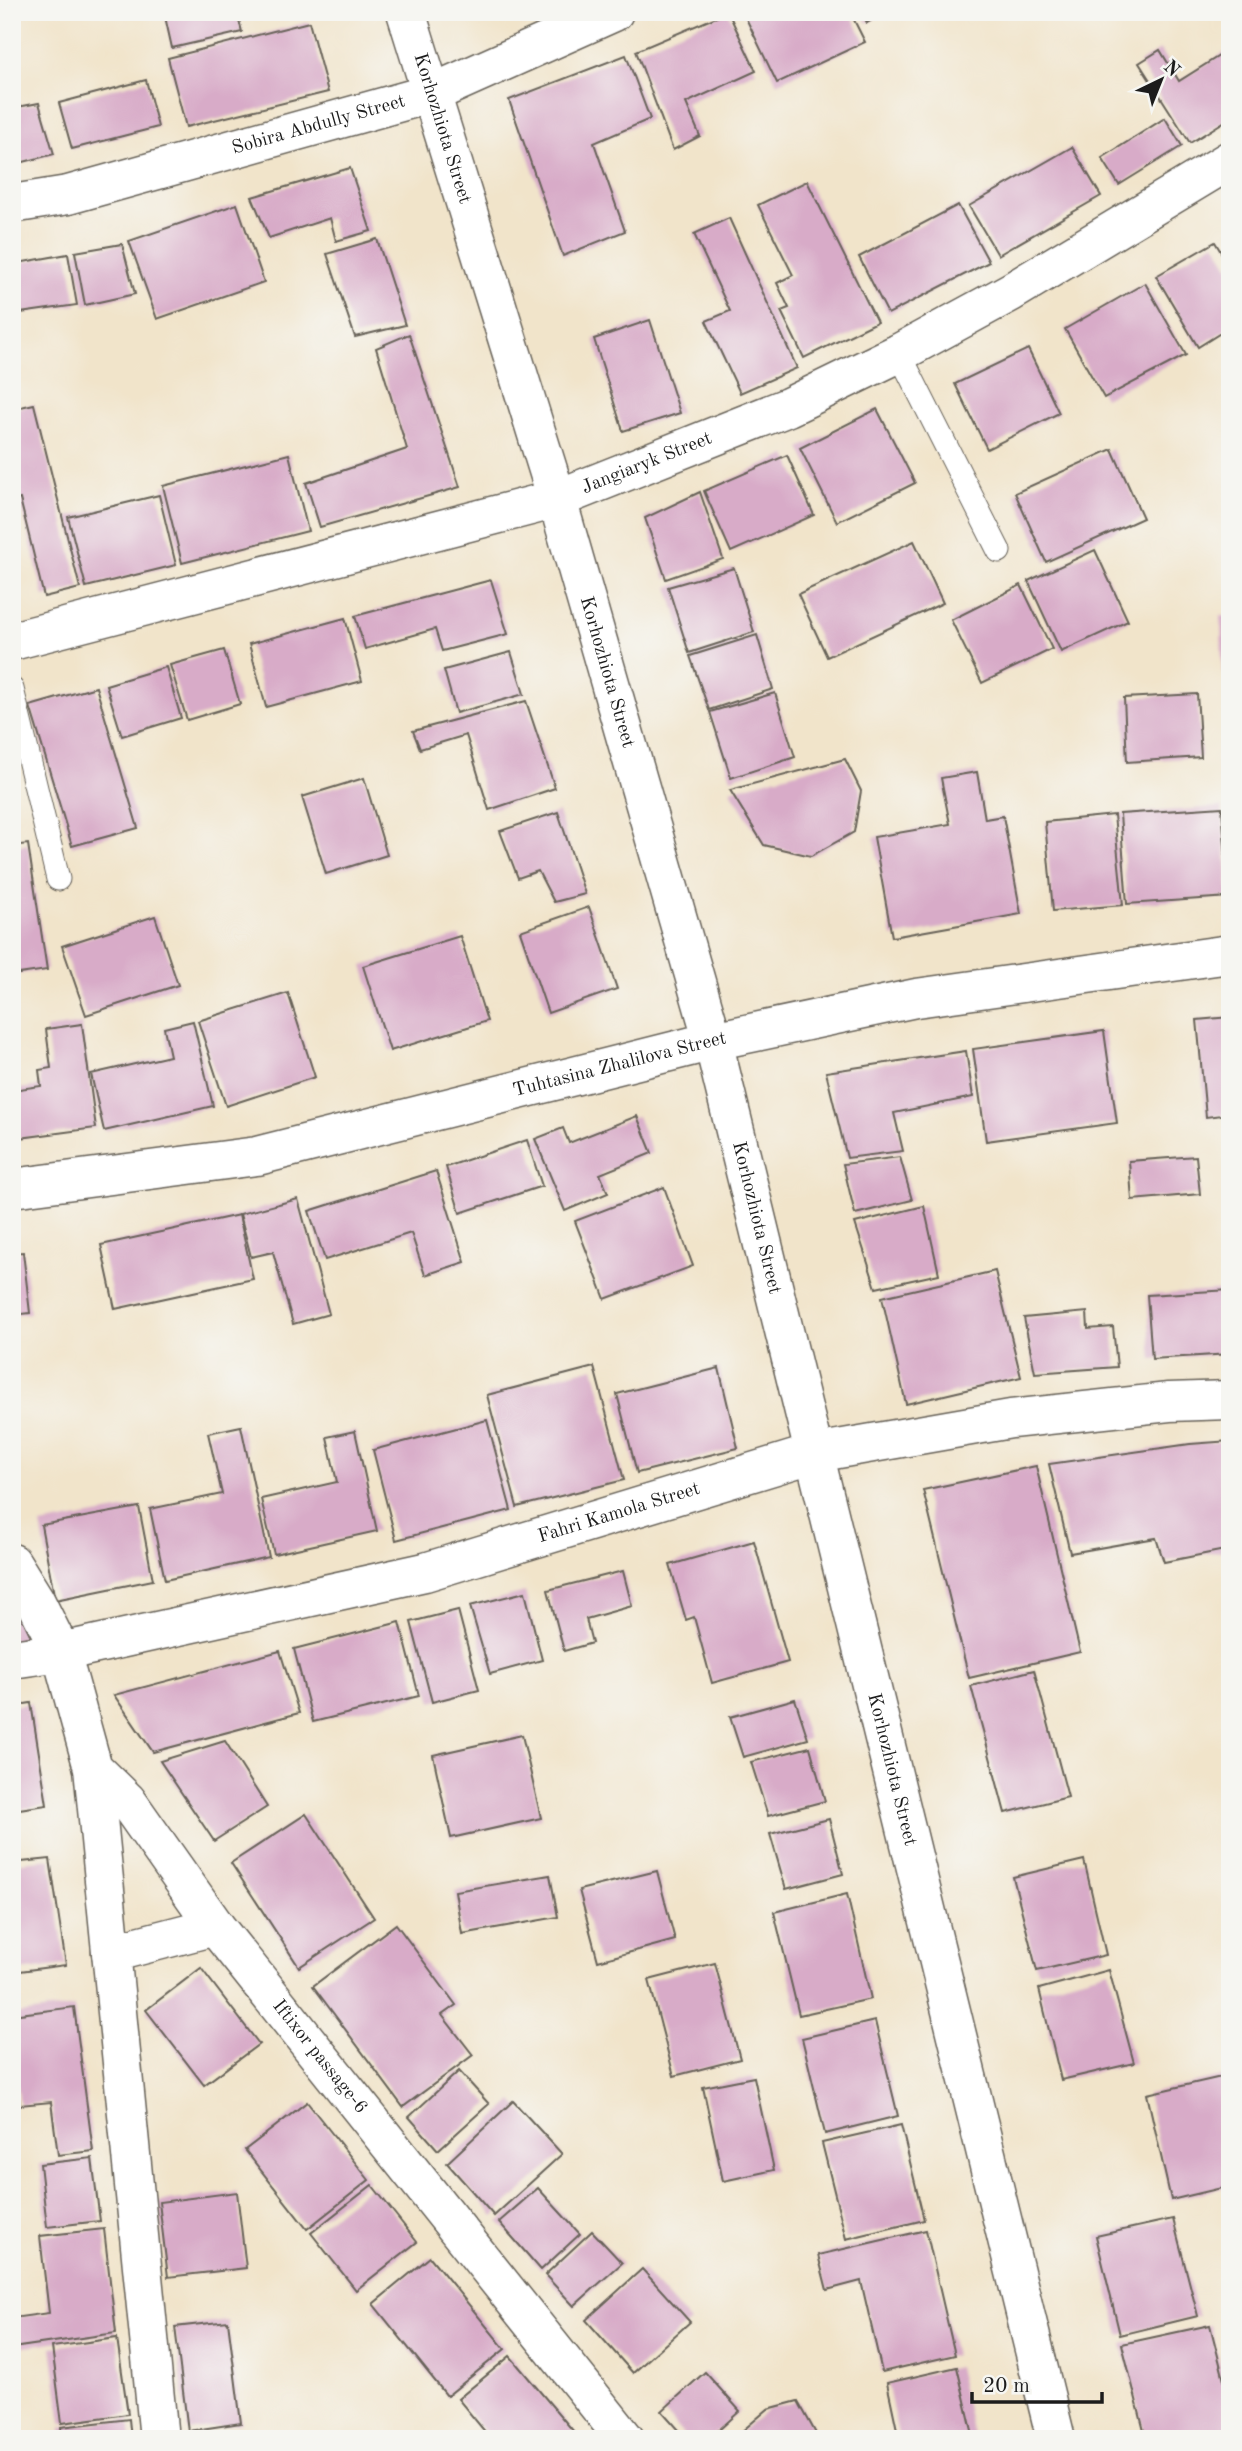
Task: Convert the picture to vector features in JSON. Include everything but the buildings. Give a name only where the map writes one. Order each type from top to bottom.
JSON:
[{"type":"street","name":"Korhozhiota Street","points":[[407,12],[557,499],[713,1041],[1056,2439]]},
{"type":"street","name":"Sobira Abdully Street","points":[[12,204],[68,195],[433,93],[614,12]]},
{"type":"street","name":"Jangiaryk Street","points":[[12,641],[557,499],[788,407],[898,353],[1011,292],[1230,160]]},
{"type":"street","name":"Tuhtasina Zhalilova Street","points":[[12,1188],[257,1156],[713,1041],[916,998],[1230,954]]},
{"type":"street","name":"Fahri Kamola Street","points":[[12,1658],[61,1652],[425,1572],[815,1453],[1011,1419],[1170,1402],[1230,1400]]},
{"type":"street","points":[[12,1563],[35,1600],[61,1652],[93,1768],[159,2439]]},
{"type":"street","name":"Iftixor passage-6","points":[[93,1768],[127,1801],[215,1926],[625,2439]]},
{"type":"street","points":[[111,1953],[215,1926]]},
{"type":"lane","points":[[898,353],[999,551]]},
{"type":"lane","points":[[12,689],[58,878]]}]
